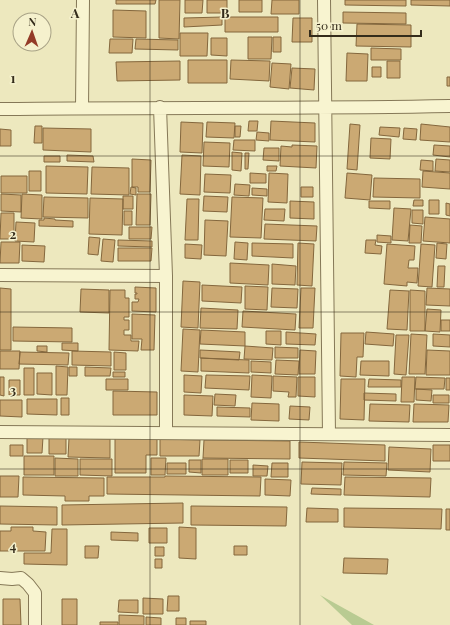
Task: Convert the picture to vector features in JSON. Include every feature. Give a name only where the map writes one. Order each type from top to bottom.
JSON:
[{"type":"street","points":[[82,108],[83,0]]},
{"type":"street","points":[[324,0],[328,434]]},
{"type":"street","points":[[0,109],[450,106]]},
{"type":"street","points":[[160,107],[166,276],[166,433]]},
{"type":"street","points":[[0,275],[166,276]]},
{"type":"street","points":[[0,432],[450,435]]},
{"type":"street","points":[[0,578],[21,578],[35,593],[36,625]]},
{"type":"green space","points":[[320,595],[374,625],[352,625]]},
{"type":"building","points":[[116,0],[156,0],[155,4],[116,4]]},
{"type":"building","points":[[159,0],[180,0],[179,39],[159,38]]},
{"type":"building","points":[[185,0],[203,0],[202,13],[185,13]]},
{"type":"building","points":[[207,0],[227,0],[227,13],[207,13]]},
{"type":"building","points":[[239,0],[262,0],[262,12],[239,12]]},
{"type":"building","points":[[272,0],[299,0],[299,14],[271,14]]},
{"type":"building","points":[[345,0],[406,0],[406,6],[345,5]]},
{"type":"building","points":[[411,0],[450,0],[450,6],[411,5]]},
{"type":"building","points":[[113,10],[146,11],[146,38],[113,37]]},
{"type":"building","points":[[343,12],[406,13],[406,24],[343,23]]},
{"type":"building","points":[[222,17],[222,25],[184,27],[184,18]]},
{"type":"building","points":[[225,17],[278,17],[278,32],[225,32]]},
{"type":"building","points":[[293,18],[312,18],[312,42],[292,42]]},
{"type":"building","points":[[357,24],[411,25],[411,47],[356,46]]},
{"type":"building","points":[[180,33],[208,33],[207,56],[180,56]]},
{"type":"building","points":[[248,37],[272,37],[271,59],[248,59]]},
{"type":"building","points":[[273,37],[281,37],[281,52],[273,52]]},
{"type":"building","points":[[211,38],[227,38],[227,56],[211,55]]},
{"type":"building","points":[[110,39],[133,39],[132,53],[109,53]]},
{"type":"building","points":[[136,39],[178,40],[178,50],[135,49]]},
{"type":"building","points":[[371,48],[401,49],[401,60],[371,60]]},
{"type":"building","points":[[347,53],[368,54],[367,81],[346,81]]},
{"type":"building","points":[[188,60],[227,60],[227,83],[188,83]]},
{"type":"building","points":[[231,60],[270,61],[269,81],[230,79]]},
{"type":"building","points":[[180,61],[180,80],[117,81],[116,62]]},
{"type":"building","points":[[387,61],[400,61],[400,78],[387,78]]},
{"type":"building","points":[[272,63],[291,64],[289,89],[270,87]]},
{"type":"building","points":[[372,67],[381,67],[381,77],[372,77]]},
{"type":"building","points":[[292,68],[315,69],[314,90],[290,88]]},
{"type":"building","points":[[447,77],[450,77],[450,86],[447,86]]},
{"type":"building","points":[[249,121],[258,121],[257,131],[248,131]]},
{"type":"building","points":[[271,121],[315,123],[315,142],[270,140]]},
{"type":"building","points":[[181,122],[203,123],[202,153],[180,152]]},
{"type":"building","points":[[207,122],[235,123],[234,138],[206,137]]},
{"type":"building","points":[[350,124],[360,125],[357,170],[347,169]]},
{"type":"building","points":[[421,124],[450,127],[450,142],[420,140]]},
{"type":"building","points":[[35,126],[42,126],[42,143],[34,143]]},
{"type":"building","points":[[235,126],[241,126],[240,137],[235,137]]},
{"type":"building","points":[[380,127],[400,128],[399,137],[379,135]]},
{"type":"building","points":[[43,128],[91,129],[91,152],[43,150]]},
{"type":"building","points":[[404,128],[417,129],[416,140],[403,139]]},
{"type":"building","points":[[0,129],[11,130],[11,146],[0,146]]},
{"type":"building","points":[[257,132],[269,133],[269,141],[256,140]]},
{"type":"building","points":[[371,138],[391,139],[390,159],[370,158]]},
{"type":"building","points":[[234,140],[255,140],[255,151],[233,150]]},
{"type":"building","points":[[204,142],[230,143],[229,167],[203,166]]},
{"type":"building","points":[[292,145],[317,146],[316,168],[280,166],[281,146],[292,147]]},
{"type":"building","points":[[434,145],[450,146],[450,157],[433,155]]},
{"type":"building","points":[[264,148],[279,148],[279,161],[263,160]]},
{"type":"building","points":[[232,152],[242,153],[241,171],[232,170]]},
{"type":"building","points":[[245,153],[249,153],[248,169],[245,169]]},
{"type":"building","points":[[67,155],[93,156],[94,162],[67,161]]},
{"type":"building","points":[[182,155],[201,156],[200,195],[180,194]]},
{"type":"building","points":[[44,156],[60,156],[60,162],[44,162]]},
{"type":"building","points":[[132,159],[151,160],[150,192],[138,192],[138,187],[132,187]]},
{"type":"building","points":[[436,159],[450,160],[450,172],[435,171]]},
{"type":"building","points":[[421,160],[433,161],[433,171],[420,170]]},
{"type":"building","points":[[46,166],[88,167],[87,194],[46,193]]},
{"type":"building","points":[[267,166],[277,166],[276,171],[267,171]]},
{"type":"building","points":[[92,167],[129,168],[129,195],[91,194]]},
{"type":"building","points":[[29,171],[41,171],[41,191],[29,191]]},
{"type":"building","points":[[423,171],[450,173],[450,189],[422,187]]},
{"type":"building","points":[[250,173],[266,174],[266,183],[250,183]]},
{"type":"building","points":[[269,173],[288,174],[287,203],[268,202]]},
{"type":"building","points":[[347,173],[372,175],[370,200],[345,198]]},
{"type":"building","points":[[205,174],[231,175],[230,193],[204,192]]},
{"type":"building","points":[[1,176],[27,176],[27,193],[1,193]]},
{"type":"building","points":[[374,178],[420,179],[420,198],[373,197]]},
{"type":"building","points":[[235,184],[250,185],[249,196],[234,195]]},
{"type":"building","points":[[131,187],[136,188],[136,195],[130,194]]},
{"type":"building","points":[[301,187],[313,187],[313,197],[301,197]]},
{"type":"building","points":[[252,188],[267,189],[267,196],[252,195]]},
{"type":"building","points":[[1,194],[21,195],[21,212],[1,211]]},
{"type":"building","points":[[22,194],[42,195],[42,219],[21,218]]},
{"type":"building","points":[[137,194],[151,194],[150,225],[136,225]]},
{"type":"building","points":[[123,196],[133,196],[133,209],[123,209]]},
{"type":"building","points":[[204,196],[228,197],[227,212],[203,211]]},
{"type":"building","points":[[44,197],[88,198],[88,218],[43,217]]},
{"type":"building","points":[[232,197],[263,198],[261,238],[230,237]]},
{"type":"building","points":[[90,198],[123,199],[122,235],[89,234]]},
{"type":"building","points":[[187,199],[199,199],[198,240],[185,240]]},
{"type":"building","points":[[414,200],[423,200],[423,206],[413,206]]},
{"type":"building","points":[[429,200],[439,200],[439,214],[429,214]]},
{"type":"building","points":[[290,201],[314,202],[314,219],[290,218]]},
{"type":"building","points":[[369,201],[390,201],[390,209],[369,208]]},
{"type":"building","points":[[446,203],[450,204],[450,216],[446,215]]},
{"type":"building","points":[[394,208],[411,209],[408,241],[392,240]]},
{"type":"building","points":[[265,209],[285,209],[284,221],[264,220]]},
{"type":"building","points":[[412,210],[423,210],[423,224],[412,223]]},
{"type":"building","points":[[124,211],[132,211],[132,225],[124,225]]},
{"type":"building","points":[[1,213],[14,213],[14,239],[0,239]]},
{"type":"building","points":[[425,217],[450,219],[450,243],[423,241]]},
{"type":"building","points":[[44,218],[73,221],[73,227],[39,226],[39,220],[44,220]]},
{"type":"building","points":[[205,220],[228,221],[226,256],[204,255]]},
{"type":"building","points":[[16,222],[35,223],[34,242],[15,241]]},
{"type":"building","points":[[265,224],[317,226],[316,241],[264,239]]},
{"type":"building","points":[[410,225],[422,226],[421,243],[409,243]]},
{"type":"building","points":[[129,227],[152,227],[151,239],[129,239]]},
{"type":"building","points":[[377,235],[391,236],[391,243],[377,242]]},
{"type":"building","points":[[89,237],[100,238],[98,255],[88,254]]},
{"type":"building","points":[[103,239],[115,240],[113,262],[101,261]]},
{"type":"building","points":[[118,240],[152,241],[152,247],[118,246]]},
{"type":"building","points":[[366,240],[376,240],[375,245],[382,246],[381,254],[365,253]]},
{"type":"building","points":[[1,242],[20,242],[19,263],[0,263]]},
{"type":"building","points":[[235,242],[248,243],[247,260],[234,259]]},
{"type":"building","points":[[252,243],[293,244],[293,258],[252,256]]},
{"type":"building","points":[[298,243],[314,244],[312,286],[297,285]]},
{"type":"building","points":[[437,243],[447,244],[446,259],[436,258]]},
{"type":"building","points":[[185,244],[202,245],[201,259],[185,258]]},
{"type":"building","points":[[387,244],[415,246],[414,260],[409,260],[408,268],[418,268],[417,283],[407,282],[407,286],[384,284]]},
{"type":"building","points":[[421,244],[435,245],[432,287],[418,286]]},
{"type":"building","points":[[22,245],[45,246],[44,262],[22,261]]},
{"type":"building","points":[[118,248],[152,248],[151,261],[118,261]]},
{"type":"building","points":[[230,263],[269,265],[268,285],[230,283]]},
{"type":"building","points":[[272,264],[296,266],[295,285],[272,284]]},
{"type":"building","points":[[438,266],[445,266],[444,287],[437,287]]},
{"type":"building","points":[[183,281],[200,282],[198,328],[181,327]]},
{"type":"building","points":[[202,285],[242,287],[241,303],[202,301]]},
{"type":"building","points":[[245,286],[268,287],[267,310],[245,309]]},
{"type":"building","points":[[135,287],[156,288],[156,312],[132,311],[132,302],[138,302],[139,299],[135,299],[135,294],[137,293],[135,293]]},
{"type":"building","points":[[0,288],[11,289],[11,350],[0,350]]},
{"type":"building","points":[[272,288],[298,289],[297,308],[271,307]]},
{"type":"building","points":[[301,288],[315,288],[313,328],[299,328]]},
{"type":"building","points":[[427,288],[450,289],[450,306],[426,305]]},
{"type":"building","points":[[81,289],[109,290],[109,313],[80,312]]},
{"type":"building","points":[[110,290],[125,290],[125,298],[129,298],[129,317],[124,317],[124,320],[129,320],[129,330],[124,330],[124,335],[131,335],[131,341],[139,341],[138,351],[109,350]]},
{"type":"building","points":[[390,290],[409,291],[407,330],[387,329]]},
{"type":"building","points":[[410,290],[425,291],[425,331],[410,331]]},
{"type":"building","points":[[201,308],[238,310],[237,329],[200,328]]},
{"type":"building","points":[[427,309],[441,310],[440,332],[425,331]]},
{"type":"building","points":[[243,311],[296,314],[295,330],[242,327]]},
{"type":"building","points":[[132,314],[155,315],[154,350],[141,350],[142,339],[132,339]]},
{"type":"building","points":[[441,320],[450,320],[450,331],[441,331]]},
{"type":"building","points":[[13,327],[72,328],[72,342],[13,341]]},
{"type":"building","points":[[183,329],[200,330],[198,372],[181,371]]},
{"type":"building","points":[[201,330],[245,332],[245,346],[200,344]]},
{"type":"building","points":[[266,331],[281,331],[281,345],[266,344]]},
{"type":"building","points":[[286,332],[316,334],[315,345],[286,344]]},
{"type":"building","points":[[366,332],[394,334],[393,346],[365,344]]},
{"type":"building","points":[[341,333],[364,333],[363,357],[357,357],[356,377],[340,376]]},
{"type":"building","points":[[411,334],[427,335],[425,374],[409,374]]},
{"type":"building","points":[[433,334],[450,335],[450,347],[433,346]]},
{"type":"building","points":[[396,335],[409,335],[406,375],[394,374]]},
{"type":"building","points":[[62,343],[78,343],[78,351],[62,350]]},
{"type":"building","points":[[37,346],[47,346],[47,352],[37,351]]},
{"type":"building","points":[[245,346],[273,348],[272,360],[244,359]]},
{"type":"building","points":[[275,347],[298,348],[298,358],[275,358]]},
{"type":"building","points":[[200,350],[240,352],[239,360],[200,358]]},
{"type":"building","points":[[300,350],[316,351],[315,374],[299,374]]},
{"type":"building","points":[[427,350],[450,351],[450,375],[426,375]]},
{"type":"building","points":[[0,351],[20,351],[19,369],[0,369]]},
{"type":"building","points":[[72,351],[111,352],[111,366],[72,365]]},
{"type":"building","points":[[20,352],[69,353],[68,365],[19,364]]},
{"type":"building","points":[[114,352],[126,353],[126,370],[114,370]]},
{"type":"building","points":[[201,358],[249,360],[249,373],[201,371]]},
{"type":"building","points":[[276,360],[299,361],[298,375],[275,374]]},
{"type":"building","points":[[251,361],[271,362],[271,373],[251,372]]},
{"type":"building","points":[[361,361],[389,361],[389,376],[360,375]]},
{"type":"building","points":[[56,366],[68,367],[67,395],[56,395]]},
{"type":"building","points":[[69,367],[77,367],[77,376],[69,376]]},
{"type":"building","points":[[85,367],[111,368],[110,376],[85,376]]},
{"type":"building","points":[[24,368],[34,368],[34,395],[24,395]]},
{"type":"building","points":[[113,372],[125,372],[125,377],[113,377]]},
{"type":"building","points":[[37,373],[52,373],[52,395],[37,394]]},
{"type":"building","points":[[184,375],[202,376],[201,393],[184,392]]},
{"type":"building","points":[[206,375],[250,376],[249,390],[205,388]]},
{"type":"building","points":[[252,375],[272,376],[271,398],[251,397]]},
{"type":"building","points":[[273,376],[297,377],[296,397],[288,397],[289,392],[273,391]]},
{"type":"building","points":[[0,377],[4,377],[4,396],[0,395]]},
{"type":"building","points":[[298,377],[315,377],[315,397],[298,396]]},
{"type":"building","points":[[402,377],[415,377],[414,402],[401,402]]},
{"type":"building","points":[[416,377],[445,378],[444,389],[415,389]]},
{"type":"building","points":[[446,378],[450,378],[450,390],[446,390]]},
{"type":"building","points":[[106,379],[128,379],[128,390],[106,390]]},
{"type":"building","points":[[341,379],[365,379],[364,420],[340,419]]},
{"type":"building","points":[[369,379],[401,380],[401,387],[368,387]]},
{"type":"building","points":[[9,380],[20,380],[20,395],[9,395]]},
{"type":"building","points":[[416,389],[432,390],[431,401],[416,400]]},
{"type":"building","points":[[113,391],[157,392],[157,415],[113,415]]},
{"type":"building","points":[[364,393],[396,394],[396,401],[364,400]]},
{"type":"building","points":[[215,394],[236,395],[235,406],[214,405]]},
{"type":"building","points":[[184,395],[213,396],[212,416],[184,415]]},
{"type":"building","points":[[433,395],[449,395],[449,403],[433,403]]},
{"type":"building","points":[[61,398],[69,398],[69,415],[61,415]]},
{"type":"building","points":[[27,399],[57,399],[57,415],[27,414]]},
{"type":"building","points":[[0,400],[22,400],[22,417],[0,416]]},
{"type":"building","points":[[252,403],[279,404],[279,421],[251,420]]},
{"type":"building","points":[[370,404],[410,405],[409,422],[369,421]]},
{"type":"building","points":[[414,404],[449,405],[448,422],[413,422]]},
{"type":"building","points":[[290,406],[310,407],[309,420],[289,419]]},
{"type":"building","points":[[217,407],[250,408],[250,417],[217,416]]},
{"type":"building","points":[[27,436],[43,437],[42,453],[27,453]]},
{"type":"building","points":[[49,437],[66,438],[66,454],[49,454]]},
{"type":"building","points":[[115,437],[157,438],[157,455],[146,455],[146,473],[115,473]]},
{"type":"building","points":[[69,438],[110,439],[110,458],[68,457]]},
{"type":"building","points":[[160,439],[200,440],[199,456],[160,456]]},
{"type":"building","points":[[204,440],[290,441],[290,459],[203,458]]},
{"type":"building","points":[[299,442],[385,445],[385,461],[299,458]]},
{"type":"building","points":[[10,445],[23,445],[23,456],[10,456]]},
{"type":"building","points":[[433,445],[450,445],[450,461],[433,461]]},
{"type":"building","points":[[389,447],[431,449],[430,472],[388,470]]},
{"type":"building","points":[[24,456],[54,456],[54,475],[24,475]]},
{"type":"building","points":[[55,458],[78,459],[78,476],[55,476]]},
{"type":"building","points":[[151,458],[166,458],[165,475],[151,475]]},
{"type":"building","points":[[80,459],[112,459],[112,476],[80,475]]},
{"type":"building","points":[[202,459],[228,459],[228,475],[202,475]]},
{"type":"building","points":[[189,460],[201,460],[201,473],[189,472]]},
{"type":"building","points":[[230,460],[248,460],[248,473],[230,473]]},
{"type":"building","points":[[302,462],[342,463],[341,485],[301,484]]},
{"type":"building","points":[[344,462],[387,463],[386,476],[343,475]]},
{"type":"building","points":[[167,463],[186,463],[186,474],[167,474]]},
{"type":"building","points":[[272,463],[288,463],[288,477],[271,477]]},
{"type":"building","points":[[253,465],[268,466],[267,476],[253,476]]},
{"type":"building","points":[[0,476],[19,476],[18,497],[0,497]]},
{"type":"building","points":[[23,477],[104,478],[104,496],[89,496],[89,501],[65,501],[65,496],[23,495]]},
{"type":"building","points":[[107,477],[261,477],[260,496],[107,494]]},
{"type":"building","points":[[345,477],[431,478],[430,497],[344,495]]},
{"type":"building","points":[[265,479],[291,480],[290,496],[265,495]]},
{"type":"building","points":[[312,488],[341,489],[341,495],[311,494]]},
{"type":"building","points":[[183,503],[183,523],[62,525],[62,505]]},
{"type":"building","points":[[0,506],[57,507],[57,525],[0,524]]},
{"type":"building","points":[[191,506],[287,507],[286,526],[191,525]]},
{"type":"building","points":[[307,508],[338,509],[338,522],[306,522]]},
{"type":"building","points":[[344,508],[442,509],[441,529],[344,527]]},
{"type":"building","points":[[446,509],[450,509],[450,530],[446,530]]},
{"type":"building","points":[[11,527],[33,527],[33,531],[46,532],[45,551],[0,551],[0,531],[11,531]]},
{"type":"building","points":[[179,527],[196,528],[196,559],[179,558]]},
{"type":"building","points":[[149,528],[167,528],[167,543],[149,543]]},
{"type":"building","points":[[52,529],[67,529],[67,565],[24,564],[24,553],[51,553]]},
{"type":"building","points":[[111,532],[138,533],[138,541],[111,540]]},
{"type":"building","points":[[85,546],[99,546],[98,558],[85,558]]},
{"type":"building","points":[[234,546],[247,546],[247,555],[234,555]]},
{"type":"building","points":[[155,547],[164,547],[164,556],[155,556]]},
{"type":"building","points":[[344,558],[388,559],[387,574],[343,573]]},
{"type":"building","points":[[155,559],[162,559],[162,568],[155,568]]},
{"type":"building","points":[[168,596],[179,596],[179,611],[167,611]]},
{"type":"building","points":[[143,598],[163,599],[163,614],[143,614]]},
{"type":"building","points":[[3,599],[20,599],[21,625],[3,625]]},
{"type":"building","points":[[62,599],[77,599],[77,625],[62,625]]},
{"type":"building","points":[[119,600],[138,600],[138,613],[118,612]]},
{"type":"building","points":[[119,615],[144,616],[144,625],[119,625]]},
{"type":"building","points":[[146,617],[161,618],[161,625],[146,625]]},
{"type":"building","points":[[176,618],[186,618],[186,625],[176,625]]},
{"type":"building","points":[[190,621],[206,621],[206,625],[190,625]]},
{"type":"building","points":[[100,622],[118,622],[118,625],[100,625]]}]
